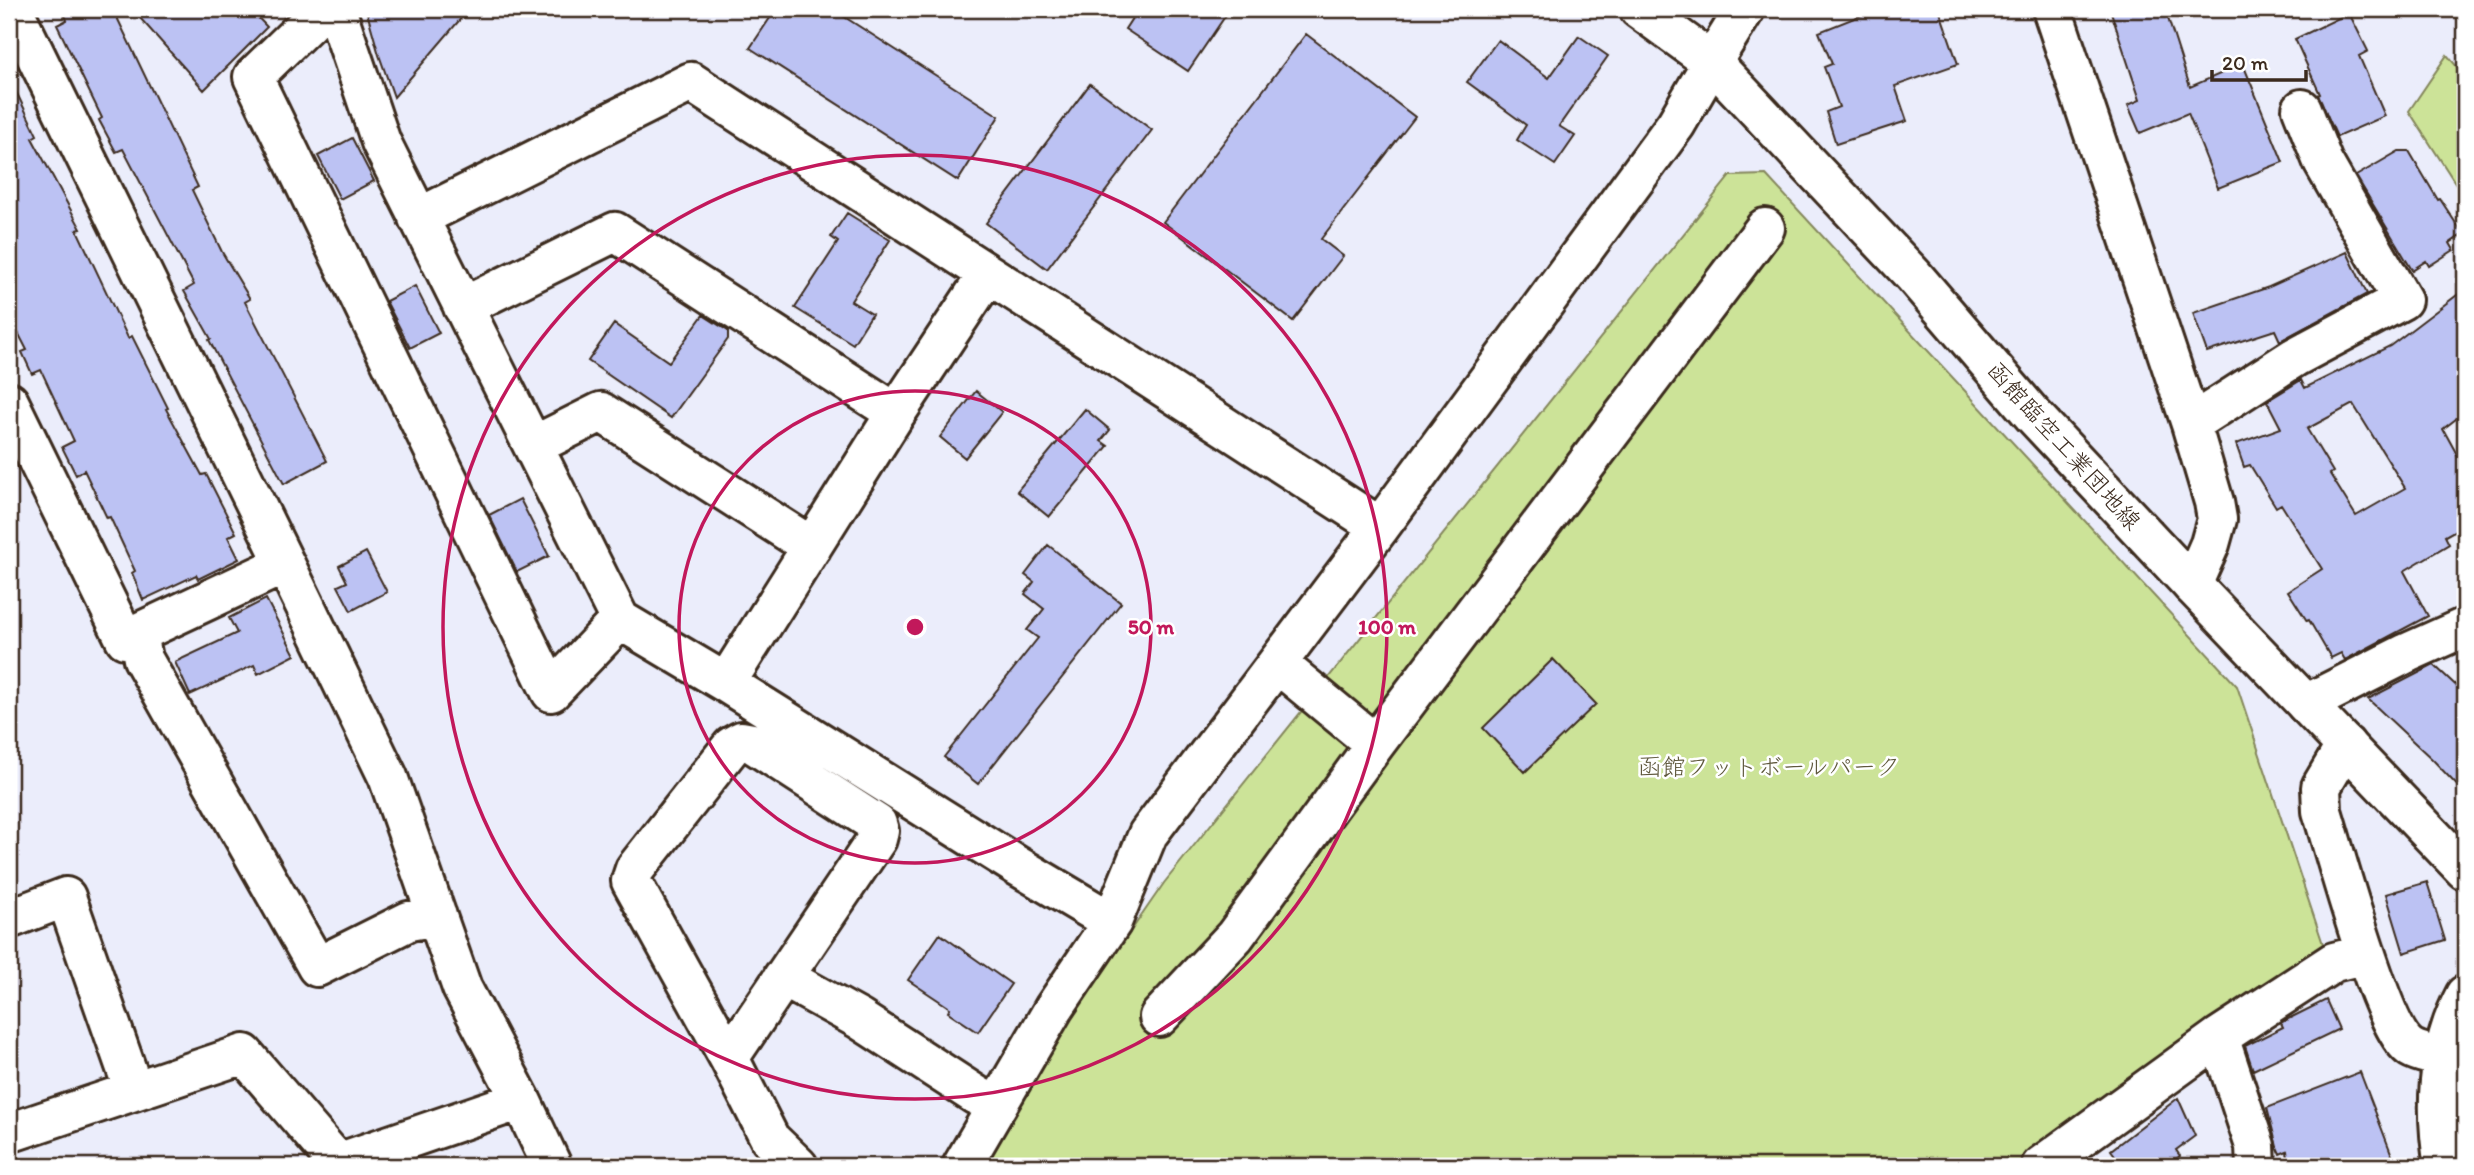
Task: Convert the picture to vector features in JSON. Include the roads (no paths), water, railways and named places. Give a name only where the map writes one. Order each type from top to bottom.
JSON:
[{"type":"street","points":[[13,9],[388,777],[462,988],[521,1100],[552,1166]]},
{"type":"street","points":[[323,9],[253,76],[551,692],[620,620]]},
{"type":"street","points":[[337,9],[381,142],[620,620],[1112,922]]},
{"type":"street","name":"函館臨空工業団地線","points":[[1639,9],[1712,62],[1913,275],[2032,414],[2192,585],[2346,745],[2462,859]]},
{"type":"street","points":[[962,1166],[1054,1009],[1112,922],[1148,834],[1380,527],[1676,124],[1745,9]]},
{"type":"street","points":[[2052,9],[2191,424],[2214,502],[2217,519],[2210,544],[2192,585]]},
{"type":"street","points":[[418,218],[691,82],[1380,527]]},
{"type":"street","points":[[2191,424],[2295,357],[2402,300],[2323,162],[2302,109]]},
{"type":"street","points":[[1159,1017],[1235,936],[1375,744],[1765,228]]},
{"type":"street","points":[[463,307],[615,232],[897,413]]},
{"type":"street","points":[[726,683],[988,274]]},
{"type":"street","points":[[9,402],[125,639],[285,564]]},
{"type":"street","points":[[533,446],[601,412],[812,547]]},
{"type":"street","points":[[2306,704],[2465,627]]},
{"type":"street","points":[[138,633],[143,659],[317,967],[410,921],[437,916]]},
{"type":"street","points":[[1278,663],[1375,744]]},
{"type":"street","points":[[729,1058],[877,839],[879,831],[877,824],[752,743],[741,741],[732,746],[635,869],[631,881],[729,1058],[770,1139],[798,1166]]},
{"type":"street","points":[[2346,745],[2321,787],[2322,811],[2366,954],[2394,1027],[2410,1048],[2442,1058]]},
{"type":"street","points":[[9,919],[66,897],[134,1091]]},
{"type":"street","points":[[2041,1166],[2219,1037],[2334,962],[2366,954]]},
{"type":"street","points":[[783,977],[859,1019],[997,1106]]},
{"type":"street","points":[[2444,1166],[2438,1131],[2442,1058],[2456,1012],[2465,995]]},
{"type":"street","points":[[2219,1037],[2255,1146],[2256,1166]]},
{"type":"street","points":[[9,1133],[244,1054],[334,1165],[521,1100]]},
{"type":"park label","name":"函館フットボールパーク","points":[[1769,767]]}]
